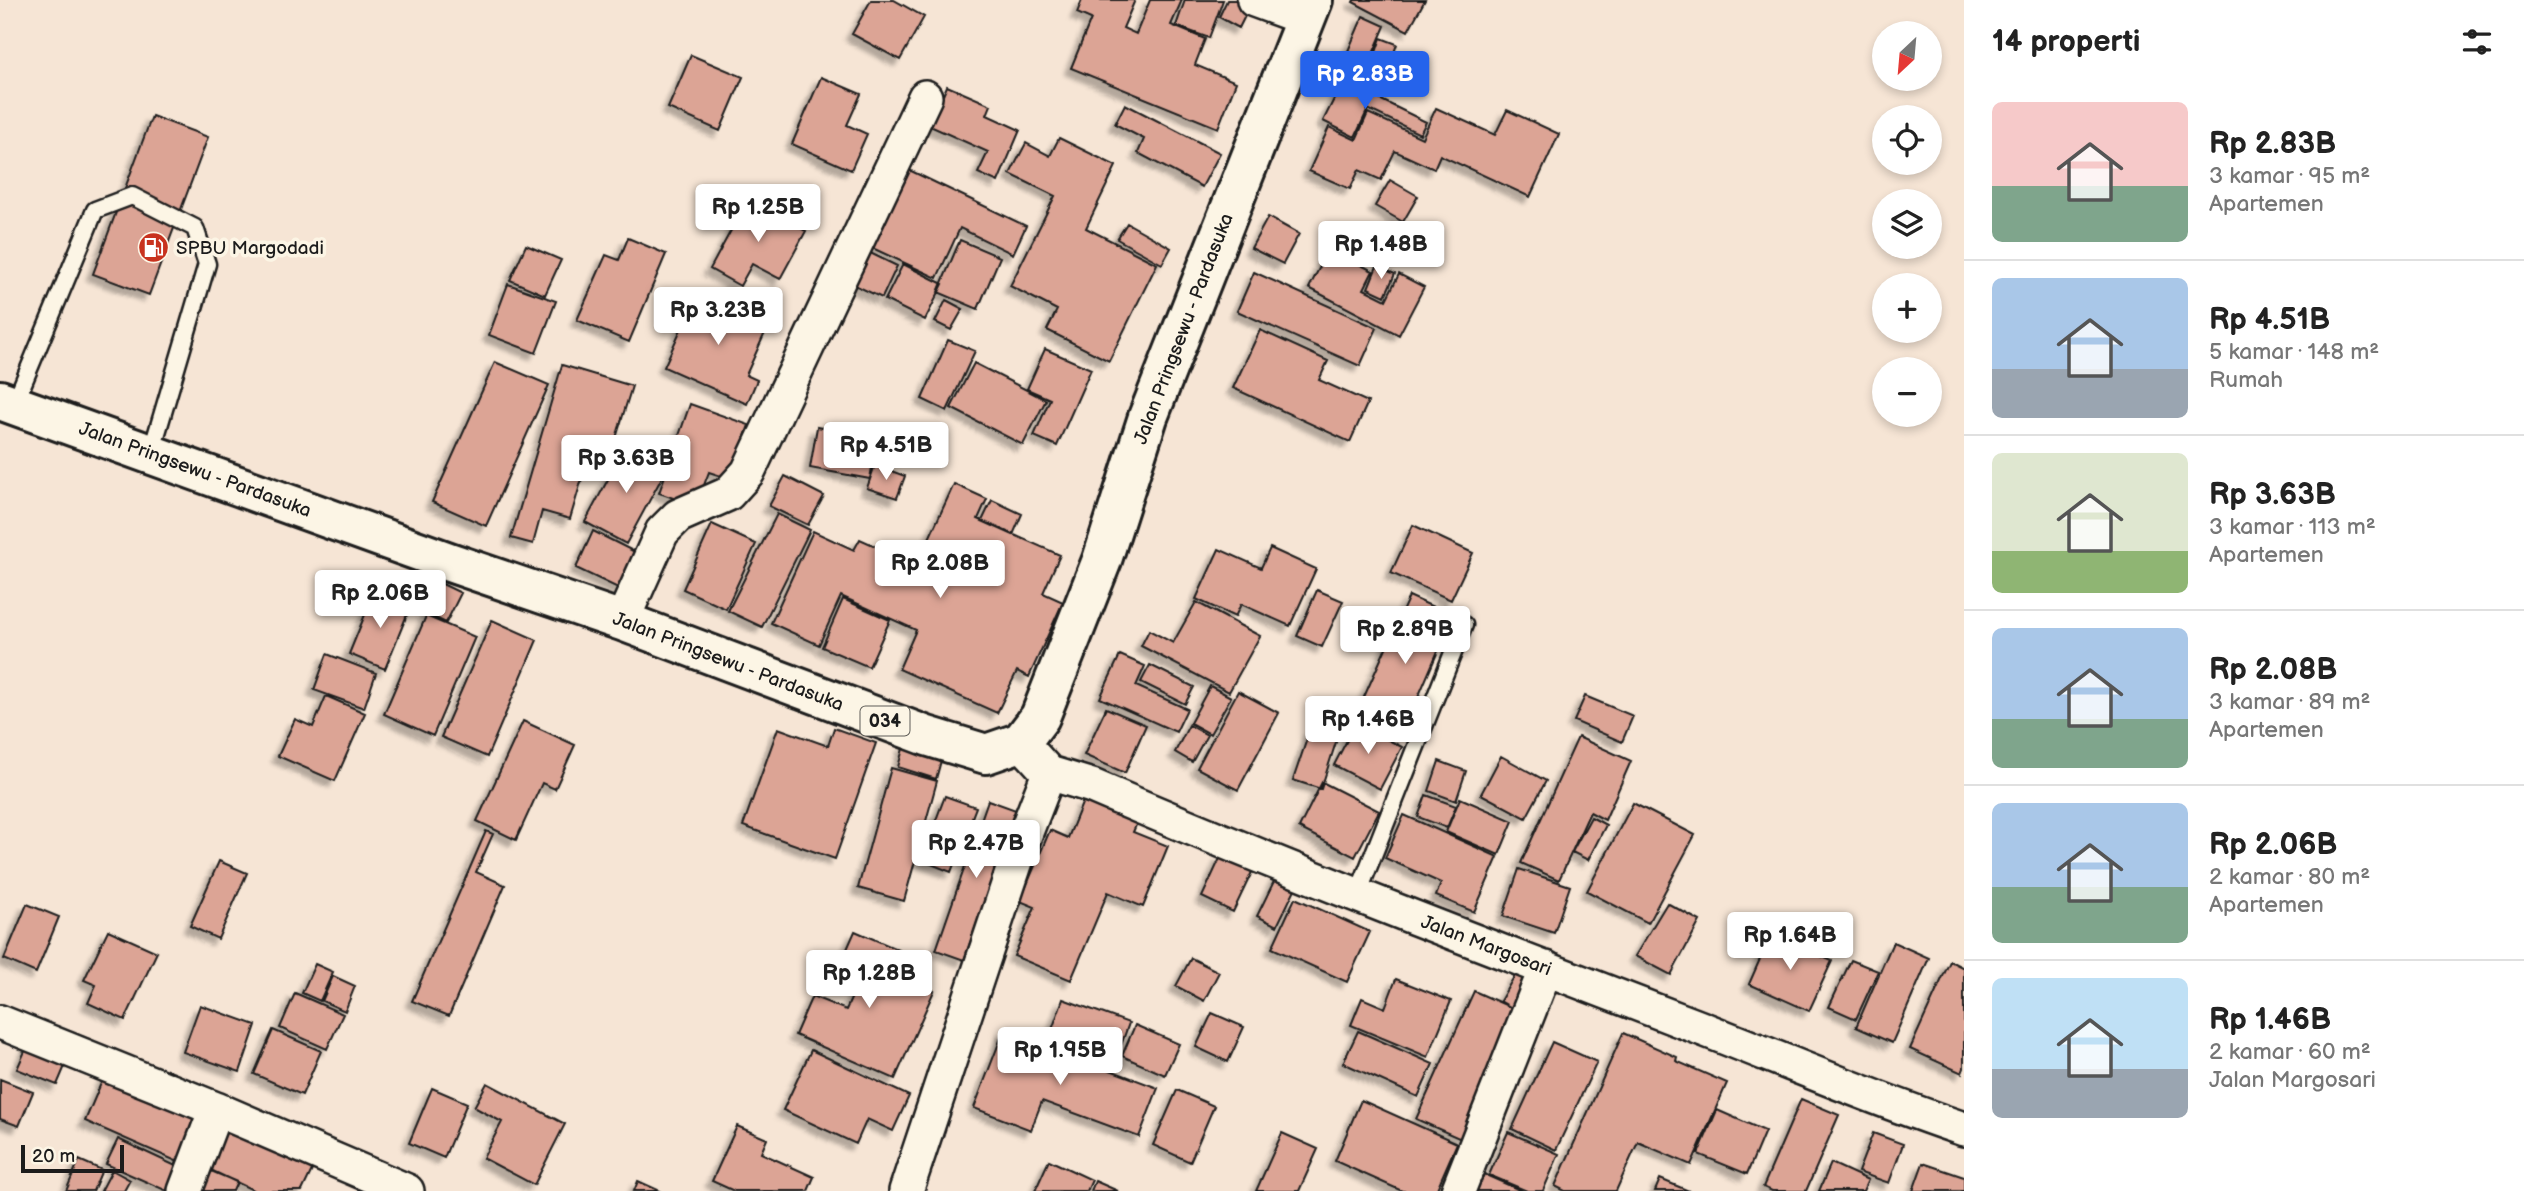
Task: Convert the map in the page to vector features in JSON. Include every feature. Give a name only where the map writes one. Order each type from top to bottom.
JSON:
[{"type":"main road","name":"Jalan Pringsewu - Pardasuka","points":[[7,402],[449,562],[622,621],[927,736],[986,754],[1021,742],[1040,717],[1102,560],[1153,405],[1310,10]]},
{"type":"street","points":[[1254,0],[1310,10]]},
{"type":"street","points":[[622,621],[662,532],[678,516],[728,494],[748,472],[925,97]]},
{"type":"street","points":[[906,1191],[1024,836],[1049,773],[1021,742]]},
{"type":"street","name":"Jalan Margosari","points":[[1049,773],[1091,786],[1357,896],[1739,1042],[1891,1105],[1964,1129]]},
{"type":"street","points":[[1458,1191],[1546,968]]},
{"type":"street","points":[[0,1022],[407,1191]]},
{"type":"street","points":[[185,1191],[216,1110]]},
{"type":"lane","points":[[7,402],[95,210],[132,196],[195,228],[207,264],[151,453]]},
{"type":"lane","points":[[1357,896],[1464,625]]},
{"type":"building","points":[[871,0],[894,0],[924,17],[900,60],[852,34]]},
{"type":"building","points":[[1082,0],[1135,0],[1123,28],[1136,34],[1150,0],[1182,0],[1171,25],[1205,39],[1195,65],[1236,82],[1218,128],[1071,68],[1091,19],[1077,13]]},
{"type":"building","points":[[1185,0],[1223,0],[1209,38],[1176,26]]},
{"type":"building","points":[[1227,0],[1238,0],[1250,6],[1239,28],[1219,17]]},
{"type":"building","points":[[1425,0],[1408,31],[1353,2]]},
{"type":"building","points":[[1363,16],[1385,26],[1370,61],[1348,51]]},
{"type":"building","points":[[1381,38],[1397,44],[1383,85],[1342,70],[1347,55],[1372,64]]},
{"type":"building","points":[[691,55],[743,77],[720,131],[668,108]]},
{"type":"building","points":[[821,77],[861,94],[847,125],[867,134],[851,170],[792,144]]},
{"type":"building","points":[[1343,81],[1426,122],[1420,134],[1368,109],[1355,137],[1323,121]]},
{"type":"building","points":[[947,86],[991,105],[987,115],[1020,130],[998,182],[978,173],[988,152],[930,126]]},
{"type":"building","points":[[1125,104],[1220,153],[1202,187],[1138,153],[1144,139],[1115,124]]},
{"type":"building","points":[[1436,108],[1495,135],[1507,110],[1559,134],[1530,197],[1440,155],[1434,169],[1395,151],[1381,180],[1359,170],[1350,189],[1309,171],[1329,127],[1356,140],[1368,113],[1422,138]]},
{"type":"building","points":[[152,116],[208,137],[149,295],[93,274]]},
{"type":"building","points":[[1059,138],[1116,166],[1086,228],[1157,264],[1109,361],[1047,330],[1057,310],[1010,286],[1055,196],[1010,174],[1026,143],[1050,156]]},
{"type":"building","points":[[905,168],[1026,226],[1013,254],[960,228],[937,278],[868,246]]},
{"type":"building","points":[[1390,180],[1418,196],[1403,222],[1375,206]]},
{"type":"building","points":[[748,199],[806,231],[780,279],[752,264],[740,286],[710,269]]},
{"type":"building","points":[[1268,217],[1299,234],[1283,264],[1251,248]]},
{"type":"building","points":[[1127,223],[1171,248],[1162,264],[1117,239]]},
{"type":"building","points":[[628,238],[666,254],[629,342],[577,320],[606,255],[619,260]]},
{"type":"building","points":[[960,240],[1000,257],[978,309],[938,292]]},
{"type":"building","points":[[526,245],[561,260],[545,295],[510,280]]},
{"type":"building","points":[[862,249],[897,266],[882,298],[846,281]]},
{"type":"building","points":[[1329,249],[1373,271],[1364,289],[1386,300],[1399,274],[1424,287],[1399,335],[1309,288]]},
{"type":"building","points":[[903,264],[943,284],[925,320],[885,300]]},
{"type":"building","points":[[1377,266],[1395,274],[1385,296],[1368,288]]},
{"type":"building","points":[[1254,272],[1377,328],[1360,366],[1237,311]]},
{"type":"building","points":[[508,284],[556,301],[536,353],[489,335]]},
{"type":"building","points":[[698,291],[769,324],[746,375],[757,380],[747,404],[664,367]]},
{"type":"building","points":[[946,300],[963,309],[951,330],[935,322]]},
{"type":"building","points":[[1260,330],[1328,361],[1319,380],[1368,402],[1350,442],[1233,388]]},
{"type":"building","points":[[948,340],[975,351],[947,411],[922,399]]},
{"type":"building","points":[[1045,349],[1091,369],[1057,446],[1034,436],[1050,399],[1027,389]]},
{"type":"building","points":[[495,362],[549,385],[486,526],[432,502]]},
{"type":"building","points":[[974,363],[1046,400],[1023,445],[951,408]]},
{"type":"building","points":[[562,365],[632,386],[609,461],[589,455],[570,519],[542,511],[533,544],[511,538]]},
{"type":"building","points":[[690,404],[749,425],[730,479],[709,472],[696,506],[659,493]]},
{"type":"building","points":[[817,427],[877,438],[870,479],[810,468]]},
{"type":"building","points":[[626,446],[667,468],[626,544],[585,522]]},
{"type":"building","points":[[875,465],[905,476],[897,498],[867,488]]},
{"type":"building","points":[[785,476],[824,496],[808,525],[769,506]]},
{"type":"building","points":[[954,484],[987,499],[978,519],[1060,555],[1043,593],[1063,602],[1029,677],[1017,671],[997,713],[899,669],[916,630],[841,596],[819,645],[771,623],[813,531],[854,550],[860,539],[947,578],[956,556],[927,543]]},
{"type":"building","points":[[992,500],[1022,514],[1013,535],[982,521]]},
{"type":"building","points":[[777,514],[810,530],[762,627],[728,611]]},
{"type":"building","points":[[712,524],[756,544],[726,609],[683,589]]},
{"type":"building","points":[[1413,525],[1473,553],[1451,600],[1391,573]]},
{"type":"building","points":[[593,531],[637,553],[620,589],[576,568]]},
{"type":"building","points":[[1270,548],[1316,569],[1290,626],[1241,604],[1235,617],[1196,599],[1219,549],[1261,568]]},
{"type":"building","points":[[440,583],[461,593],[446,623],[425,613]]},
{"type":"building","points":[[375,590],[411,605],[385,669],[349,654]]},
{"type":"building","points":[[1317,590],[1343,601],[1322,647],[1297,636]]},
{"type":"building","points":[[1409,596],[1453,616],[1402,735],[1356,715]]},
{"type":"building","points":[[843,599],[890,620],[869,667],[822,647]]},
{"type":"building","points":[[1196,602],[1260,636],[1229,692],[1141,646],[1149,630],[1173,643]]},
{"type":"building","points":[[426,616],[475,637],[433,736],[384,714]]},
{"type":"building","points":[[492,620],[537,640],[487,757],[441,737]]},
{"type":"building","points":[[327,654],[376,673],[364,708],[314,690]]},
{"type":"building","points":[[1120,655],[1145,666],[1136,686],[1187,709],[1176,732],[1100,698]]},
{"type":"building","points":[[1150,665],[1194,687],[1185,704],[1141,682]]},
{"type":"building","points":[[1210,686],[1231,697],[1210,734],[1190,723]]},
{"type":"building","points":[[1238,691],[1279,713],[1238,790],[1197,768]]},
{"type":"building","points":[[326,696],[365,713],[335,781],[278,756],[295,719],[313,727]]},
{"type":"building","points":[[1585,696],[1633,716],[1622,742],[1574,721]]},
{"type":"building","points":[[1106,708],[1146,725],[1125,773],[1084,755]]},
{"type":"building","points":[[523,721],[575,745],[555,789],[542,783],[516,840],[477,821]]},
{"type":"building","points":[[1356,723],[1402,747],[1380,789],[1334,765]]},
{"type":"building","points":[[1189,725],[1207,735],[1192,762],[1175,752]]},
{"type":"building","points":[[778,728],[828,746],[834,728],[876,743],[835,859],[743,826]]},
{"type":"building","points":[[1310,730],[1337,739],[1321,789],[1293,780]]},
{"type":"building","points":[[1578,737],[1631,761],[1605,820],[1590,812],[1559,880],[1521,863]]},
{"type":"building","points":[[904,745],[942,757],[936,779],[898,767]]},
{"type":"building","points":[[1501,756],[1546,781],[1526,818],[1481,794]]},
{"type":"building","points":[[1439,761],[1466,771],[1456,801],[1429,791]]},
{"type":"building","points":[[891,768],[937,781],[904,901],[858,888]]},
{"type":"building","points":[[1322,782],[1379,811],[1355,857],[1299,828]]},
{"type":"building","points":[[1426,795],[1456,806],[1447,828],[1418,817]]},
{"type":"building","points":[[945,796],[976,807],[951,872],[921,860]]},
{"type":"building","points":[[1460,798],[1513,821],[1499,855],[1446,832]]},
{"type":"building","points":[[988,800],[1016,810],[964,960],[936,950]]},
{"type":"building","points":[[1083,801],[1137,823],[1133,832],[1168,846],[1143,907],[1108,892],[1071,980],[1014,956],[1035,907],[1020,901],[1050,830],[1068,838]]},
{"type":"building","points":[[1633,803],[1695,835],[1648,923],[1587,891]]},
{"type":"building","points":[[1404,815],[1498,857],[1474,912],[1436,896],[1441,883],[1385,858]]},
{"type":"building","points":[[1591,817],[1606,825],[1588,860],[1572,852]]},
{"type":"building","points":[[486,831],[493,834],[476,872],[505,885],[449,1016],[412,1001]]},
{"type":"building","points":[[1221,856],[1253,870],[1233,912],[1202,897]]},
{"type":"building","points":[[219,861],[247,873],[218,939],[190,926]]},
{"type":"building","points":[[1519,869],[1570,886],[1554,933],[1503,916]]},
{"type":"building","points":[[1277,875],[1297,885],[1277,926],[1257,916]]},
{"type":"building","points":[[1295,898],[1370,932],[1347,982],[1272,948]]},
{"type":"building","points":[[1667,903],[1700,921],[1671,975],[1635,956]]},
{"type":"building","points":[[27,904],[59,917],[36,973],[4,959]]},
{"type":"building","points":[[108,930],[157,952],[125,1020],[88,1003],[96,985],[84,980]]},
{"type":"building","points":[[855,931],[899,950],[890,971],[934,991],[895,1079],[795,1035],[812,996],[846,1010],[859,981],[837,972]]},
{"type":"building","points":[[1771,934],[1832,961],[1809,1011],[1749,984]]},
{"type":"building","points":[[1893,942],[1929,958],[1892,1043],[1856,1027]]},
{"type":"building","points":[[1191,958],[1219,972],[1204,1001],[1176,986]]},
{"type":"building","points":[[1851,960],[1878,971],[1856,1019],[1829,1007]]},
{"type":"building","points":[[1950,961],[1964,968],[1962,1073],[1910,1049]]},
{"type":"building","points":[[315,964],[333,972],[320,1001],[302,993]]},
{"type":"building","points":[[1515,975],[1527,982],[1512,1008],[1500,1001]]},
{"type":"building","points":[[333,976],[355,986],[345,1011],[322,1001]]},
{"type":"building","points":[[1396,979],[1451,1001],[1428,1057],[1351,1025],[1362,998],[1385,1008]]},
{"type":"building","points":[[1474,991],[1519,1011],[1461,1139],[1416,1119]]},
{"type":"building","points":[[295,993],[343,1014],[327,1049],[280,1028]]},
{"type":"building","points":[[1063,999],[1129,1023],[1114,1065],[1048,1041]]},
{"type":"building","points":[[200,1005],[256,1025],[240,1072],[183,1052]]},
{"type":"building","points":[[1212,1013],[1244,1027],[1228,1062],[1196,1047]]},
{"type":"building","points":[[1135,1025],[1179,1044],[1165,1075],[1122,1056]]},
{"type":"building","points":[[273,1030],[321,1051],[302,1095],[254,1074]]},
{"type":"building","points":[[1004,1030],[1158,1088],[1139,1137],[1042,1101],[1031,1130],[974,1108]]},
{"type":"building","points":[[1358,1031],[1433,1064],[1418,1097],[1343,1063]]},
{"type":"building","points":[[1623,1033],[1677,1057],[1676,1061],[1727,1083],[1691,1165],[1638,1142],[1616,1191],[1565,1191],[1555,1186]]},
{"type":"building","points":[[29,1042],[68,1059],[57,1085],[17,1069]]},
{"type":"building","points":[[1552,1042],[1597,1062],[1556,1150],[1512,1129]]},
{"type":"building","points":[[811,1050],[909,1096],[893,1131],[867,1119],[856,1144],[783,1110]]},
{"type":"building","points":[[107,1069],[208,1114],[185,1165],[85,1121]]},
{"type":"building","points":[[0,1079],[33,1092],[19,1126],[0,1119]]},
{"type":"building","points":[[487,1083],[565,1124],[534,1185],[483,1158],[502,1122],[474,1107]]},
{"type":"building","points":[[432,1088],[467,1103],[444,1158],[409,1143]]},
{"type":"building","points":[[1177,1090],[1214,1106],[1190,1162],[1153,1145]]},
{"type":"building","points":[[1801,1099],[1839,1115],[1806,1191],[1772,1191],[1763,1187]]},
{"type":"building","points":[[1361,1100],[1457,1143],[1436,1191],[1402,1191],[1335,1161]]},
{"type":"building","points":[[1717,1110],[1765,1131],[1747,1174],[1698,1154]]},
{"type":"building","points":[[218,1121],[314,1166],[302,1191],[255,1191],[198,1164]]},
{"type":"building","points":[[737,1126],[767,1139],[761,1153],[814,1177],[808,1191],[734,1191],[712,1181]]},
{"type":"building","points":[[1508,1132],[1559,1154],[1543,1191],[1527,1191],[1489,1175]]},
{"type":"building","points":[[1282,1133],[1318,1149],[1299,1191],[1256,1191]]},
{"type":"building","points":[[1873,1133],[1903,1144],[1889,1183],[1858,1172]]},
{"type":"building","points":[[118,1139],[178,1167],[167,1191],[106,1164]]},
{"type":"building","points":[[79,1160],[102,1170],[93,1191],[66,1191]]},
{"type":"building","points":[[1049,1160],[1092,1180],[1087,1191],[1035,1191]]},
{"type":"building","points":[[1831,1163],[1868,1180],[1863,1191],[1819,1191]]},
{"type":"building","points":[[1923,1163],[1964,1177],[1964,1191],[1913,1191]]},
{"type":"building","points":[[204,1168],[237,1182],[233,1191],[194,1191]]},
{"type":"building","points":[[112,1170],[130,1180],[124,1191],[101,1191]]},
{"type":"building","points":[[1479,1172],[1522,1191],[1470,1191]]},
{"type":"building","points":[[1660,1179],[1689,1191],[1655,1191]]},
{"type":"building","points":[[638,1181],[660,1191],[634,1191]]},
{"type":"building","points":[[1095,1181],[1118,1191],[1091,1191]]},
{"type":"place","name":"SPBU Margodadi","points":[[153,248]]}]
